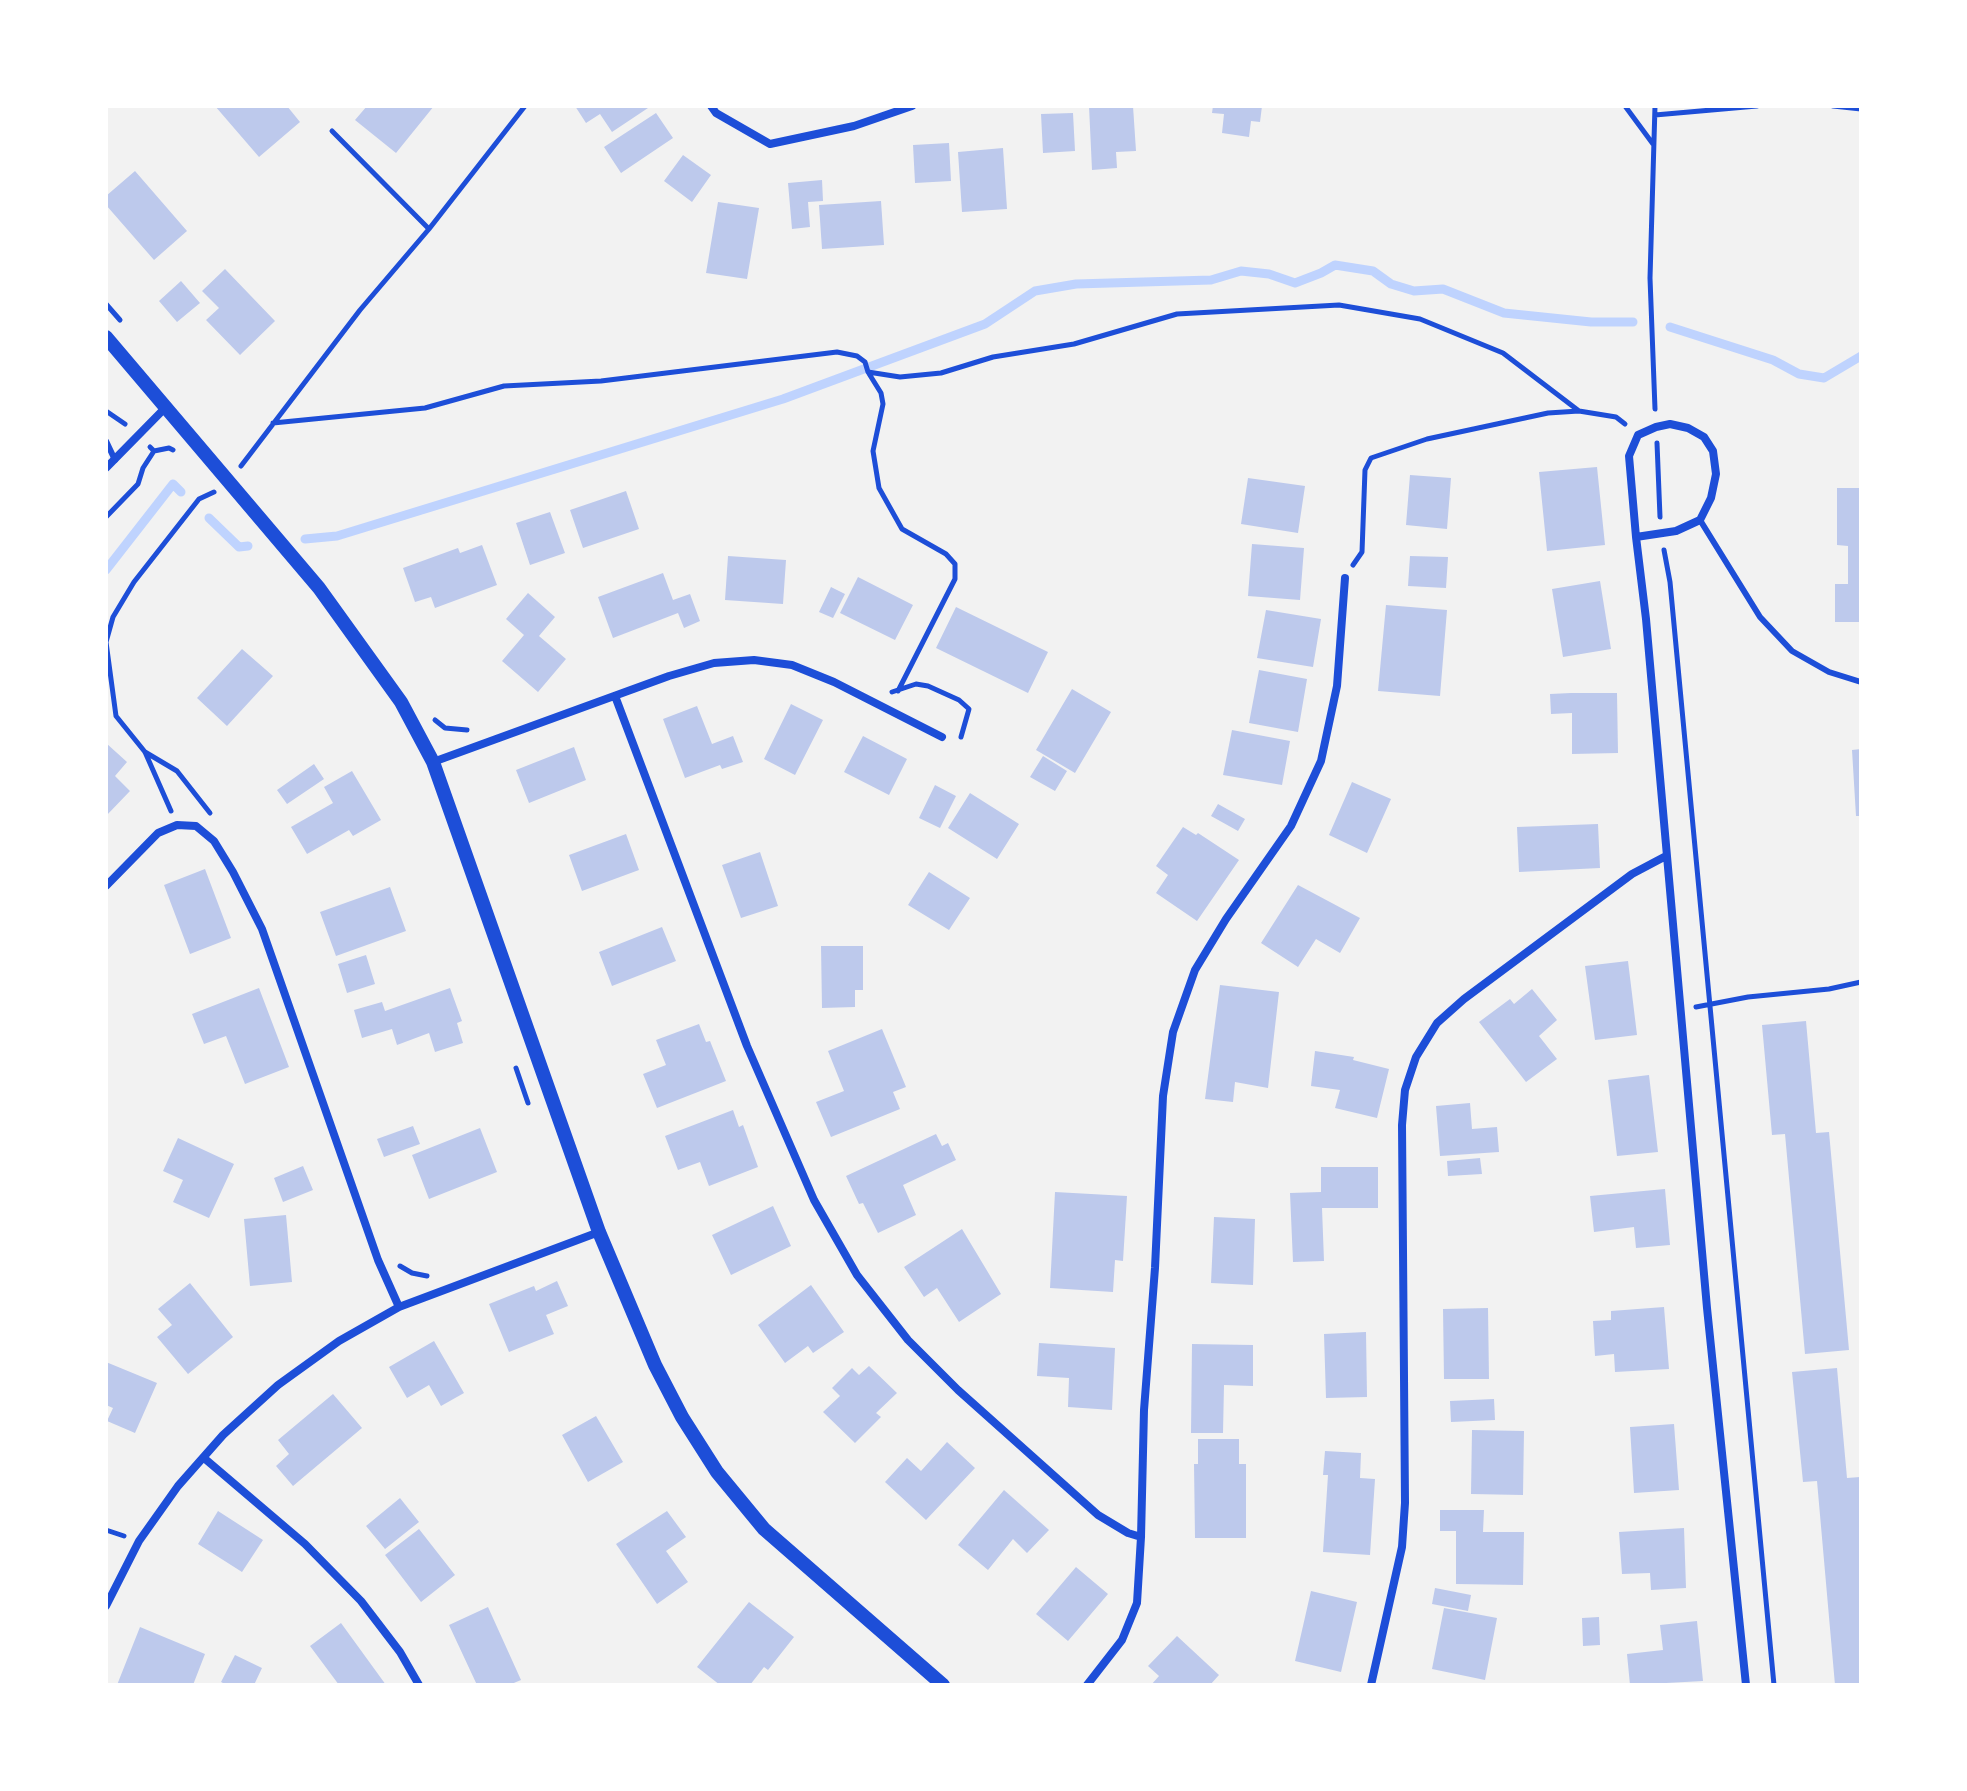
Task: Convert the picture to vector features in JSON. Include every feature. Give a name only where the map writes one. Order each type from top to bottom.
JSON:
[{"type":"street","points":[[711,106],[716,113],[770,144],[854,126],[912,106]]},
{"type":"street","points":[[106,337],[319,588],[401,702],[433,762],[599,1232],[655,1365],[682,1417],[717,1472],[764,1529],[943,1685]]},
{"type":"street","points":[[106,468],[166,407]]},
{"type":"street","points":[[1636,537],[1661,535],[1700,520],[1711,498],[1716,474],[1713,451],[1704,437],[1688,428],[1670,424],[1656,427],[1638,435],[1629,456],[1636,537],[1646,619],[1680,1012],[1746,1685]]},
{"type":"street","points":[[1087,1685],[1122,1640],[1137,1603],[1144,1410],[1155,1268],[1163,1096],[1173,1032],[1195,970],[1226,919],[1291,826],[1321,761],[1337,686],[1345,578]]},
{"type":"street","points":[[433,762],[714,663],[754,660],[792,665],[834,682],[942,737]]},
{"type":"street","points":[[615,696],[747,1046],[814,1200],[857,1275],[908,1340],[958,1390],[1098,1515],[1141,1537]]},
{"type":"street","points":[[106,886],[158,833],[177,825],[196,826],[214,841],[262,929],[378,1260],[399,1307]]},
{"type":"street","points":[[1371,1685],[1402,1547],[1405,1503],[1402,1125],[1405,1090],[1416,1057],[1437,1023],[1464,999],[1632,874],[1666,856]]},
{"type":"street","points":[[106,1606],[139,1541],[178,1486],[223,1435],[278,1385],[339,1341],[399,1307],[599,1232]]},
{"type":"street","points":[[204,1458],[305,1544],[361,1601],[400,1652],[419,1685]]},
{"type":"lane","points":[[106,441],[115,460]]},
{"type":"lane","points":[[1700,520],[1760,617],[1792,651],[1829,672],[1861,682]]},
{"type":"path","points":[[177,825],[145,752],[116,716],[106,642],[113,617],[134,582],[199,499],[212,494],[242,465],[360,310],[429,229],[525,106]]},
{"type":"path","points":[[1625,106],[1654,145]]},
{"type":"path","points":[[1655,106],[1650,278],[1661,535],[1670,582],[1774,1685]]},
{"type":"path","points":[[1655,115],[1757,106]]},
{"type":"path","points":[[1833,106],[1861,109]]},
{"type":"path","points":[[332,131],[429,229]]},
{"type":"path","points":[[106,304],[125,326]]},
{"type":"path","points":[[868,372],[900,377],[941,373],[993,357],[1074,344],[1177,314],[1339,305],[1420,319],[1503,353],[1579,411]]},
{"type":"path","points":[[273,423],[425,408],[504,386],[601,381],[837,352],[857,356],[865,362],[874,386],[881,393],[883,404],[873,451],[879,488],[902,529],[946,554],[955,564],[955,579],[897,691]]},
{"type":"path","points":[[106,411],[154,451]]},
{"type":"path","points":[[1345,578],[1362,552],[1365,470],[1371,458],[1456,432],[1514,419],[1579,411],[1616,417],[1638,435]]},
{"type":"path","points":[[106,517],[138,484],[143,468],[154,451],[169,448],[179,453]]},
{"type":"path","points":[[232,454],[252,477]]},
{"type":"path","points":[[204,483],[221,503]]},
{"type":"path","points":[[886,692],[916,684],[959,700],[969,709],[958,744]]},
{"type":"path","points":[[427,711],[445,728],[468,730],[481,726]]},
{"type":"path","points":[[145,752],[177,771],[213,816]]},
{"type":"path","points":[[1680,1012],[1708,1002],[1829,989],[1861,982]]},
{"type":"path","points":[[515,1064],[529,1105]]},
{"type":"path","points":[[394,1260],[412,1273],[436,1276]]},
{"type":"building","points":[[215,106],[287,106],[300,122],[259,157]]},
{"type":"building","points":[[367,106],[434,106],[396,153],[355,120]]},
{"type":"building","points":[[575,106],[651,106],[612,132],[600,114],[586,123]]},
{"type":"building","points":[[1089,106],[1133,106],[1136,151],[1116,152],[1117,168],[1092,170]]},
{"type":"building","points":[[1213,106],[1262,106],[1260,122],[1251,121],[1249,137],[1222,133],[1224,114],[1212,113]]},
{"type":"building","points":[[656,113],[673,138],[621,173],[604,147]]},
{"type":"building","points":[[1073,113],[1075,151],[1043,153],[1041,114]]},
{"type":"building","points":[[949,143],[951,181],[915,183],[913,145]]},
{"type":"building","points":[[1003,148],[1007,209],[962,212],[958,152]]},
{"type":"building","points":[[683,155],[711,175],[692,202],[664,181]]},
{"type":"building","points":[[135,171],[187,231],[154,260],[106,205],[106,196]]},
{"type":"building","points":[[822,180],[823,201],[808,202],[810,227],[792,229],[788,183]]},
{"type":"building","points":[[881,201],[884,245],[822,249],[819,205]]},
{"type":"building","points":[[718,202],[759,208],[747,279],[706,273]]},
{"type":"building","points":[[225,269],[275,321],[240,355],[206,320],[219,308],[202,291]]},
{"type":"building","points":[[181,281],[200,303],[177,322],[159,301]]},
{"type":"building","points":[[1597,467],[1605,545],[1547,551],[1539,472]]},
{"type":"building","points":[[1410,475],[1451,478],[1447,529],[1406,525]]},
{"type":"building","points":[[1248,478],[1305,486],[1298,533],[1241,524]]},
{"type":"building","points":[[1837,488],[1861,488],[1861,622],[1835,622],[1835,584],[1848,584],[1848,546],[1837,545]]},
{"type":"building","points":[[626,491],[639,529],[583,548],[570,510]]},
{"type":"building","points":[[550,512],[565,553],[530,565],[516,523]]},
{"type":"building","points":[[1252,544],[1304,548],[1300,600],[1248,596]]},
{"type":"building","points":[[482,545],[497,585],[435,608],[431,597],[415,602],[403,568],[458,548],[460,553]]},
{"type":"building","points":[[728,556],[786,560],[783,604],[725,600]]},
{"type":"building","points":[[1410,556],[1448,557],[1446,588],[1408,586]]},
{"type":"building","points":[[663,573],[673,600],[690,594],[700,621],[684,628],[678,613],[613,638],[598,597]]},
{"type":"building","points":[[858,577],[913,605],[895,640],[840,613]]},
{"type":"building","points":[[1600,581],[1611,649],[1563,657],[1552,589]]},
{"type":"building","points":[[831,587],[845,594],[833,618],[819,612]]},
{"type":"building","points":[[528,593],[555,617],[539,636],[566,659],[538,692],[502,661],[524,635],[506,619]]},
{"type":"building","points":[[1386,605],[1447,610],[1440,696],[1378,691]]},
{"type":"building","points":[[956,607],[1048,652],[1028,693],[936,648]]},
{"type":"building","points":[[1266,610],[1321,619],[1313,667],[1257,658]]},
{"type":"building","points":[[242,649],[273,676],[227,726],[197,698]]},
{"type":"building","points":[[1259,670],[1307,679],[1298,732],[1249,723]]},
{"type":"building","points":[[1072,689],[1111,712],[1075,773],[1036,750]]},
{"type":"building","points":[[1617,693],[1618,753],[1572,754],[1572,713],[1551,714],[1550,694]]},
{"type":"building","points":[[791,704],[823,720],[795,775],[764,759]]},
{"type":"building","points":[[697,706],[712,744],[733,736],[743,762],[722,769],[720,765],[685,778],[663,719]]},
{"type":"building","points":[[1232,730],[1290,741],[1282,785],[1223,775]]},
{"type":"building","points":[[863,736],[907,759],[889,795],[844,772]]},
{"type":"building","points":[[106,743],[127,762],[115,776],[130,791],[106,816]]},
{"type":"building","points":[[574,747],[586,780],[529,803],[516,770]]},
{"type":"building","points":[[1861,749],[1861,816],[1856,816],[1852,750]]},
{"type":"building","points":[[1043,756],[1067,771],[1055,791],[1030,777]]},
{"type":"building","points":[[314,764],[324,779],[287,804],[277,790]]},
{"type":"building","points":[[352,771],[381,820],[353,836],[349,830],[307,854],[291,827],[333,803],[324,787]]},
{"type":"building","points":[[1352,782],[1391,799],[1367,853],[1329,835]]},
{"type":"building","points":[[935,785],[956,796],[940,828],[919,818]]},
{"type":"building","points":[[970,793],[1019,824],[997,859],[948,828]]},
{"type":"building","points":[[1218,804],[1245,819],[1238,831],[1211,816]]},
{"type":"building","points":[[1598,824],[1600,868],[1519,872],[1517,827]]},
{"type":"building","points":[[1183,827],[1196,835],[1198,833],[1239,860],[1197,921],[1156,893],[1168,875],[1156,866]]},
{"type":"building","points":[[626,834],[639,870],[582,891],[569,855]]},
{"type":"building","points":[[760,852],[778,906],[741,918],[722,865]]},
{"type":"building","points":[[205,869],[231,938],[190,954],[164,885]]},
{"type":"building","points":[[929,872],[970,898],[949,930],[908,905]]},
{"type":"building","points":[[1298,885],[1360,918],[1340,953],[1316,939],[1298,967],[1261,943]]},
{"type":"building","points":[[390,887],[406,931],[336,956],[320,912]]},
{"type":"building","points":[[662,927],[676,961],[612,986],[599,952]]},
{"type":"building","points":[[821,946],[863,946],[863,990],[855,990],[855,1007],[822,1008]]},
{"type":"building","points":[[366,955],[375,984],[347,993],[338,964]]},
{"type":"building","points":[[1628,961],[1637,1035],[1595,1040],[1585,966]]},
{"type":"building","points":[[1220,985],[1279,992],[1268,1088],[1235,1082],[1233,1102],[1205,1099]]},
{"type":"building","points":[[259,988],[289,1067],[245,1084],[226,1036],[204,1044],[192,1014]]},
{"type":"building","points":[[450,988],[462,1021],[457,1023],[463,1043],[435,1052],[429,1033],[397,1045],[392,1029],[362,1038],[354,1010],[382,1002],[385,1011]]},
{"type":"building","points":[[1532,989],[1557,1020],[1539,1036],[1557,1059],[1526,1082],[1479,1022],[1510,999],[1514,1004]]},
{"type":"building","points":[[1806,1021],[1816,1133],[1829,1132],[1849,1350],[1805,1354],[1785,1134],[1772,1135],[1762,1025]]},
{"type":"building","points":[[699,1024],[706,1042],[710,1041],[726,1081],[657,1108],[643,1074],[666,1065],[656,1040]]},
{"type":"building","points":[[882,1029],[906,1087],[893,1092],[900,1109],[831,1137],[816,1102],[844,1091],[828,1051]]},
{"type":"building","points":[[1315,1051],[1354,1057],[1353,1060],[1389,1069],[1377,1118],[1335,1108],[1340,1090],[1311,1086]]},
{"type":"building","points":[[1649,1075],[1658,1152],[1617,1156],[1608,1080]]},
{"type":"building","points":[[1470,1103],[1472,1129],[1497,1127],[1499,1152],[1440,1156],[1436,1106]]},
{"type":"building","points":[[733,1110],[739,1127],[743,1125],[758,1167],[709,1186],[700,1162],[678,1170],[665,1136]]},
{"type":"building","points":[[413,1126],[420,1144],[384,1157],[377,1139]]},
{"type":"building","points":[[480,1128],[497,1172],[429,1199],[412,1155]]},
{"type":"building","points":[[936,1134],[942,1146],[948,1143],[956,1160],[903,1185],[916,1215],[878,1233],[846,1176]]},
{"type":"building","points":[[178,1138],[234,1164],[209,1218],[173,1202],[183,1180],[163,1171]]},
{"type":"building","points":[[1480,1158],[1482,1174],[1448,1176],[1447,1161]]},
{"type":"building","points":[[303,1166],[313,1190],[283,1202],[274,1178]]},
{"type":"building","points":[[1321,1167],[1378,1167],[1378,1208],[1322,1208],[1324,1261],[1293,1262],[1290,1193],[1321,1192]]},
{"type":"building","points":[[1665,1189],[1670,1245],[1636,1248],[1634,1227],[1594,1232],[1590,1196]]},
{"type":"building","points":[[1055,1192],[1127,1196],[1123,1261],[1115,1260],[1113,1292],[1050,1288]]},
{"type":"building","points":[[773,1206],[791,1246],[731,1275],[712,1235]]},
{"type":"building","points":[[286,1215],[292,1282],[250,1286],[244,1219]]},
{"type":"building","points":[[1214,1217],[1255,1219],[1253,1285],[1211,1283]]},
{"type":"building","points":[[962,1229],[1001,1294],[959,1322],[937,1288],[924,1297],[904,1267]]},
{"type":"building","points":[[557,1281],[568,1306],[546,1315],[554,1334],[509,1352],[489,1304],[534,1286],[536,1291]]},
{"type":"building","points":[[190,1283],[233,1337],[188,1374],[157,1337],[172,1325],[158,1309]]},
{"type":"building","points":[[811,1285],[844,1332],[813,1353],[808,1346],[785,1363],[758,1325]]},
{"type":"building","points":[[1664,1307],[1669,1369],[1615,1372],[1614,1354],[1595,1356],[1593,1321],[1611,1320],[1611,1311]]},
{"type":"building","points":[[1488,1308],[1489,1379],[1444,1379],[1443,1309]]},
{"type":"building","points":[[1366,1332],[1367,1397],[1326,1398],[1324,1334]]},
{"type":"building","points":[[434,1341],[464,1393],[441,1406],[429,1385],[407,1398],[389,1367]]},
{"type":"building","points":[[1039,1343],[1115,1348],[1112,1410],[1068,1407],[1069,1378],[1037,1376]]},
{"type":"building","points":[[1192,1344],[1253,1345],[1253,1386],[1224,1385],[1223,1433],[1191,1433]]},
{"type":"building","points":[[106,1362],[157,1383],[135,1433],[107,1421],[113,1408],[106,1405]]},
{"type":"building","points":[[869,1366],[897,1393],[876,1413],[881,1417],[855,1443],[823,1412],[840,1396],[832,1388],[852,1368],[859,1375]]},
{"type":"building","points":[[1837,1368],[1847,1478],[1860,1477],[1861,1490],[1861,1685],[1835,1685],[1817,1481],[1803,1482],[1792,1372]]},
{"type":"building","points":[[333,1394],[362,1428],[293,1486],[276,1466],[289,1454],[278,1440]]},
{"type":"building","points":[[1494,1399],[1495,1420],[1451,1422],[1450,1401]]},
{"type":"building","points":[[596,1416],[623,1462],[588,1482],[562,1435]]},
{"type":"building","points":[[1674,1424],[1679,1490],[1634,1493],[1630,1427]]},
{"type":"building","points":[[1472,1430],[1524,1431],[1523,1495],[1471,1494]]},
{"type":"building","points":[[1198,1439],[1239,1439],[1239,1464],[1246,1464],[1246,1538],[1195,1538],[1194,1464],[1198,1464]]},
{"type":"building","points":[[947,1442],[975,1468],[926,1520],[885,1482],[907,1458],[921,1471]]},
{"type":"building","points":[[1325,1451],[1361,1453],[1360,1478],[1375,1479],[1370,1555],[1323,1552],[1328,1475],[1323,1475]]},
{"type":"building","points":[[1004,1490],[1049,1530],[1027,1553],[1013,1539],[988,1570],[958,1545]]},
{"type":"building","points":[[400,1498],[419,1522],[385,1549],[366,1526]]},
{"type":"building","points":[[1440,1510],[1484,1510],[1483,1532],[1524,1532],[1523,1585],[1456,1584],[1456,1531],[1440,1531]]},
{"type":"building","points":[[218,1511],[263,1540],[242,1572],[198,1544]]},
{"type":"building","points":[[667,1511],[686,1537],[666,1551],[688,1582],[657,1604],[616,1544]]},
{"type":"building","points":[[1684,1528],[1686,1588],[1651,1590],[1650,1573],[1622,1574],[1619,1532]]},
{"type":"building","points":[[419,1529],[455,1575],[421,1602],[385,1555]]},
{"type":"building","points":[[1076,1567],[1108,1594],[1068,1641],[1036,1614]]},
{"type":"building","points":[[1435,1588],[1471,1595],[1468,1611],[1432,1604]]},
{"type":"building","points":[[1311,1591],[1357,1602],[1341,1672],[1295,1661]]},
{"type":"building","points":[[749,1602],[794,1637],[768,1670],[764,1667],[750,1685],[720,1685],[697,1667]]},
{"type":"building","points":[[488,1607],[521,1680],[509,1685],[477,1685],[449,1625]]},
{"type":"building","points":[[1444,1608],[1497,1618],[1485,1680],[1432,1669]]},
{"type":"building","points":[[1599,1617],[1600,1645],[1583,1646],[1582,1618]]},
{"type":"building","points":[[1697,1621],[1703,1681],[1630,1685],[1627,1654],[1663,1650],[1660,1625]]},
{"type":"building","points":[[341,1623],[386,1685],[339,1685],[310,1646]]},
{"type":"building","points":[[140,1627],[205,1654],[193,1685],[117,1685]]},
{"type":"building","points":[[1177,1636],[1219,1675],[1210,1685],[1151,1685],[1159,1676],[1148,1666]]},
{"type":"building","points":[[235,1655],[262,1668],[254,1685],[227,1685],[221,1682]]},
{"type":"waterway","points":[[305,539],[337,536],[783,399],[985,324],[1035,291],[1076,284],[1211,280],[1241,271],[1269,274],[1295,283],[1335,265],[1373,271],[1391,284],[1414,291],[1443,289],[1504,313],[1591,322],[1633,322]]},
{"type":"waterway","points":[[1670,327],[1773,360],[1799,374],[1824,378],[1861,356]]},
{"type":"waterway","points":[[106,570],[173,484],[181,492]]},
{"type":"waterway","points":[[209,518],[239,547],[248,546]]}]
